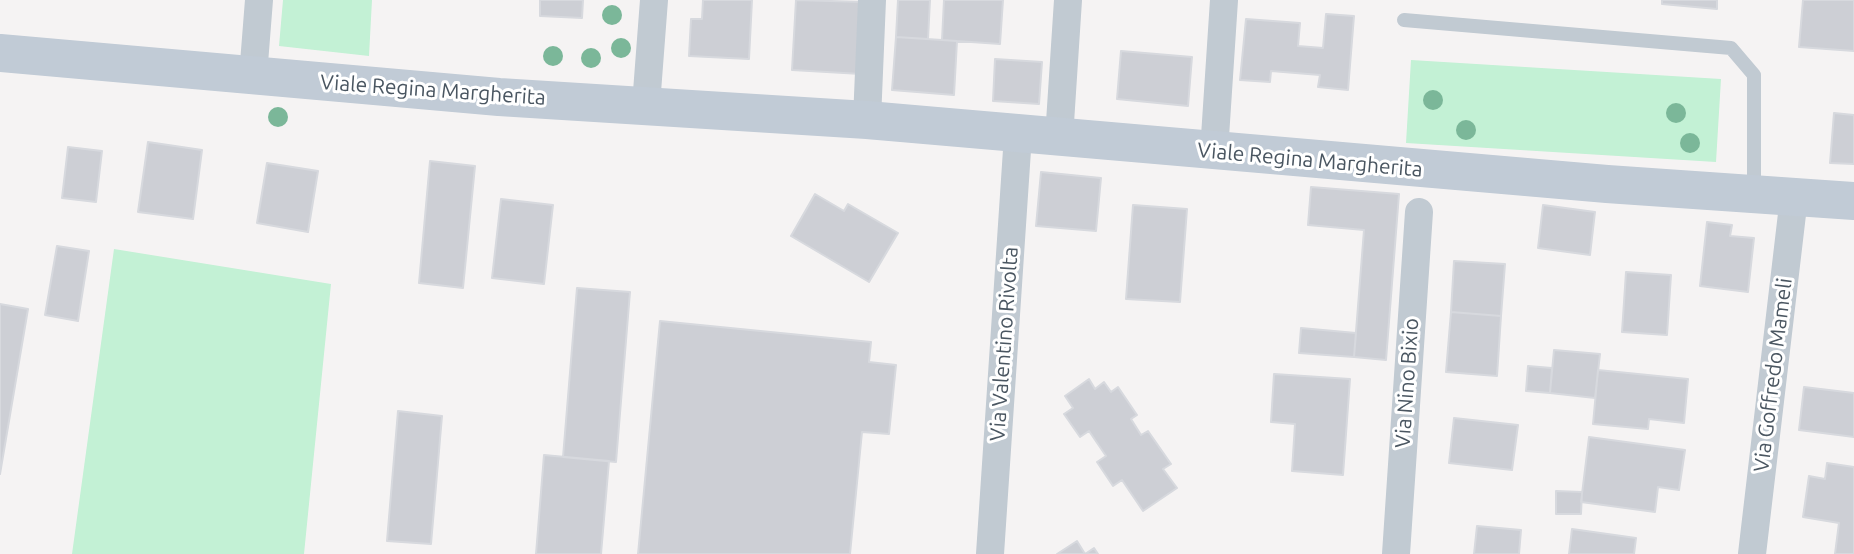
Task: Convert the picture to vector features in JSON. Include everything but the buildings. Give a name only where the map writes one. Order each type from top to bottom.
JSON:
[{"type":"street","points":[[253,76],[259,0]]},
{"type":"street","points":[[646,105],[654,0]]},
{"type":"street","points":[[867,120],[873,0]]},
{"type":"street","points":[[1059,138],[1068,0]]},
{"type":"street","points":[[1214,152],[1224,0]]},
{"type":"street","name":"Viale Regina Margherita","points":[[0,53],[499,97],[867,120],[1214,152],[1854,201]]},
{"type":"street","name":"Via Valentino Rivolta","points":[[990,554],[1018,135]]},
{"type":"street","name":"Via Goffredo Mameli","points":[[1752,554],[1794,197]]},
{"type":"street","name":"Via Nino Bixio","points":[[1396,554],[1419,212]]},
{"type":"lane","points":[[1404,20],[1731,48],[1754,75],[1754,194]]},
{"type":"green space","points":[[283,0],[372,0],[369,56],[279,46]]},
{"type":"green space","points":[[1411,60],[1721,79],[1716,162],[1406,143]]},
{"type":"green space","points":[[114,249],[331,284],[304,554],[72,554]]}]
